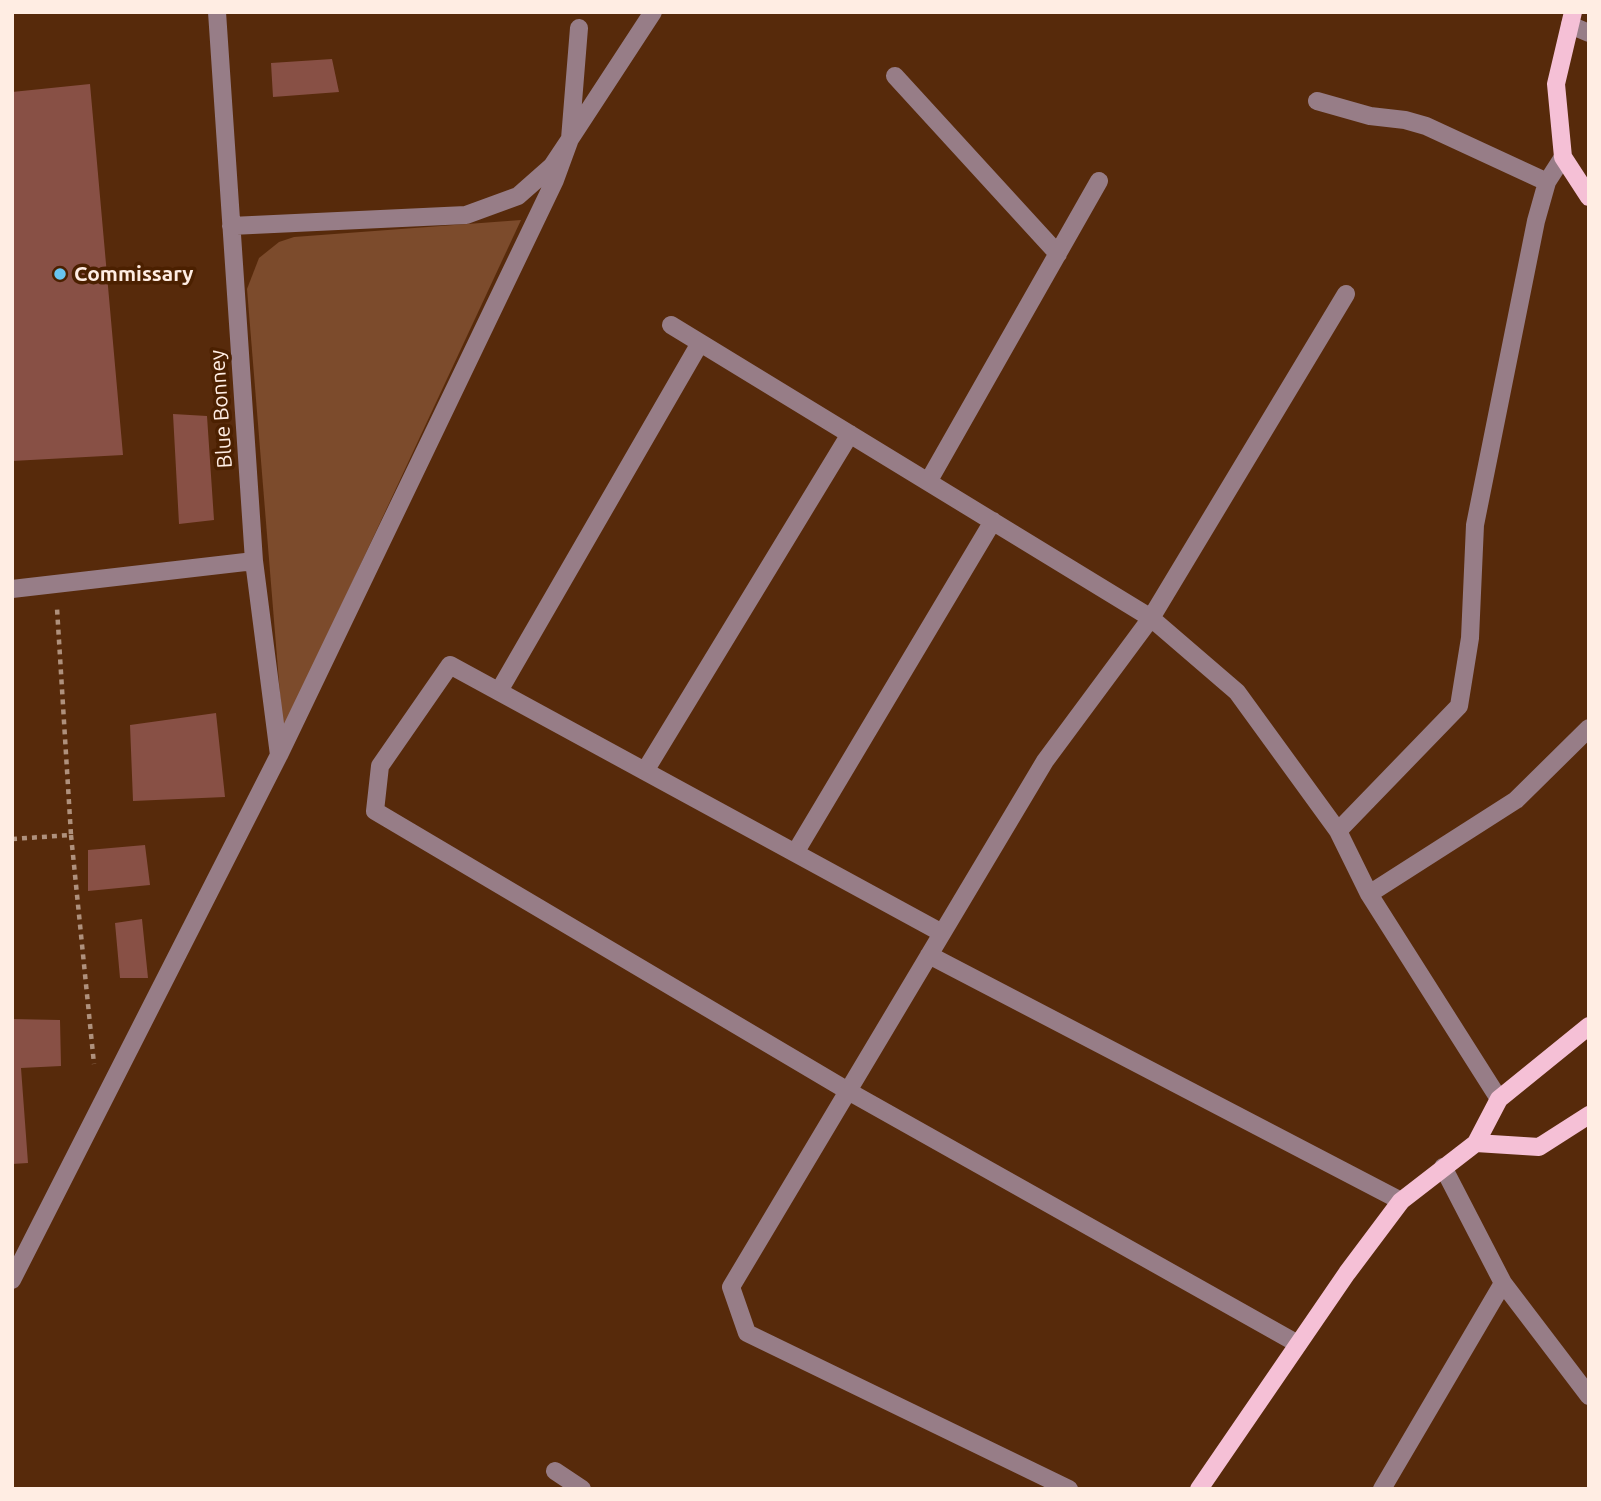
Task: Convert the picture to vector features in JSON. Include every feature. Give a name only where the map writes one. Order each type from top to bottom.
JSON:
[{"type":"main road","points":[[1572,19],[1556,84],[1563,157],[1589,197]]},
{"type":"main road","points":[[1199,1489],[1347,1273],[1401,1201],[1476,1143],[1499,1099],[1589,1026]]},
{"type":"main road","points":[[1476,1143],[1539,1147],[1589,1115]]},
{"type":"street","name":"Blue Bonney","points":[[217,12],[254,561],[279,755]]},
{"type":"street","points":[[231,226],[466,215],[518,196],[552,166],[653,12]]},
{"type":"street","points":[[1572,19],[1589,33]]},
{"type":"street","points":[[12,1280],[18,1259],[279,755],[555,180],[570,139],[579,28]]},
{"type":"street","points":[[895,76],[1058,254]]},
{"type":"street","points":[[1317,101],[1370,116],[1405,120],[1426,126],[1547,182]]},
{"type":"street","points":[[1338,831],[1459,706],[1470,638],[1475,525],[1536,221],[1547,182],[1563,157]]},
{"type":"street","points":[[928,482],[1099,181]]},
{"type":"street","points":[[1069,1489],[747,1333],[731,1287],[1045,761],[1151,618],[1346,294]]},
{"type":"street","points":[[671,325],[1151,618],[1237,692],[1338,831],[1369,894],[1499,1099]]},
{"type":"street","points":[[499,691],[700,342]]},
{"type":"street","points":[[645,771],[850,434]]},
{"type":"street","points":[[794,853],[993,521]]},
{"type":"street","points":[[12,589],[254,561]]},
{"type":"street","points":[[942,933],[450,664],[380,766],[375,811],[848,1091],[1298,1344]]},
{"type":"street","points":[[1369,894],[1516,800],[1589,728]]},
{"type":"street","points":[[929,955],[1401,1201]]},
{"type":"street","points":[[1443,1167],[1503,1283],[1589,1396]]},
{"type":"street","points":[[1382,1489],[1503,1283]]},
{"type":"street","points":[[555,1471],[582,1489]]},
{"type":"path","points":[[56,584],[71,835],[94,1069]]},
{"type":"path","points":[[12,839],[71,835]]},
{"type":"shaded area","points":[[521,220],[283,731],[247,289],[259,258],[279,242],[294,237]]},
{"type":"building","points":[[332,59],[339,92],[273,97],[271,63]]},
{"type":"building","name":"Commissary","points":[[90,84],[123,455],[12,461],[12,92]]},
{"type":"building","points":[[173,414],[207,416],[214,520],[179,524]]},
{"type":"building","points":[[216,713],[225,797],[133,801],[130,725]]},
{"type":"building","points":[[145,845],[150,885],[88,891],[88,850]]},
{"type":"building","points":[[142,919],[148,978],[120,978],[115,923]]},
{"type":"building","points":[[12,1019],[60,1020],[61,1066],[21,1068],[28,1163],[12,1164]]},
{"type":"place","name":"Commissary","points":[[60,274]]}]
